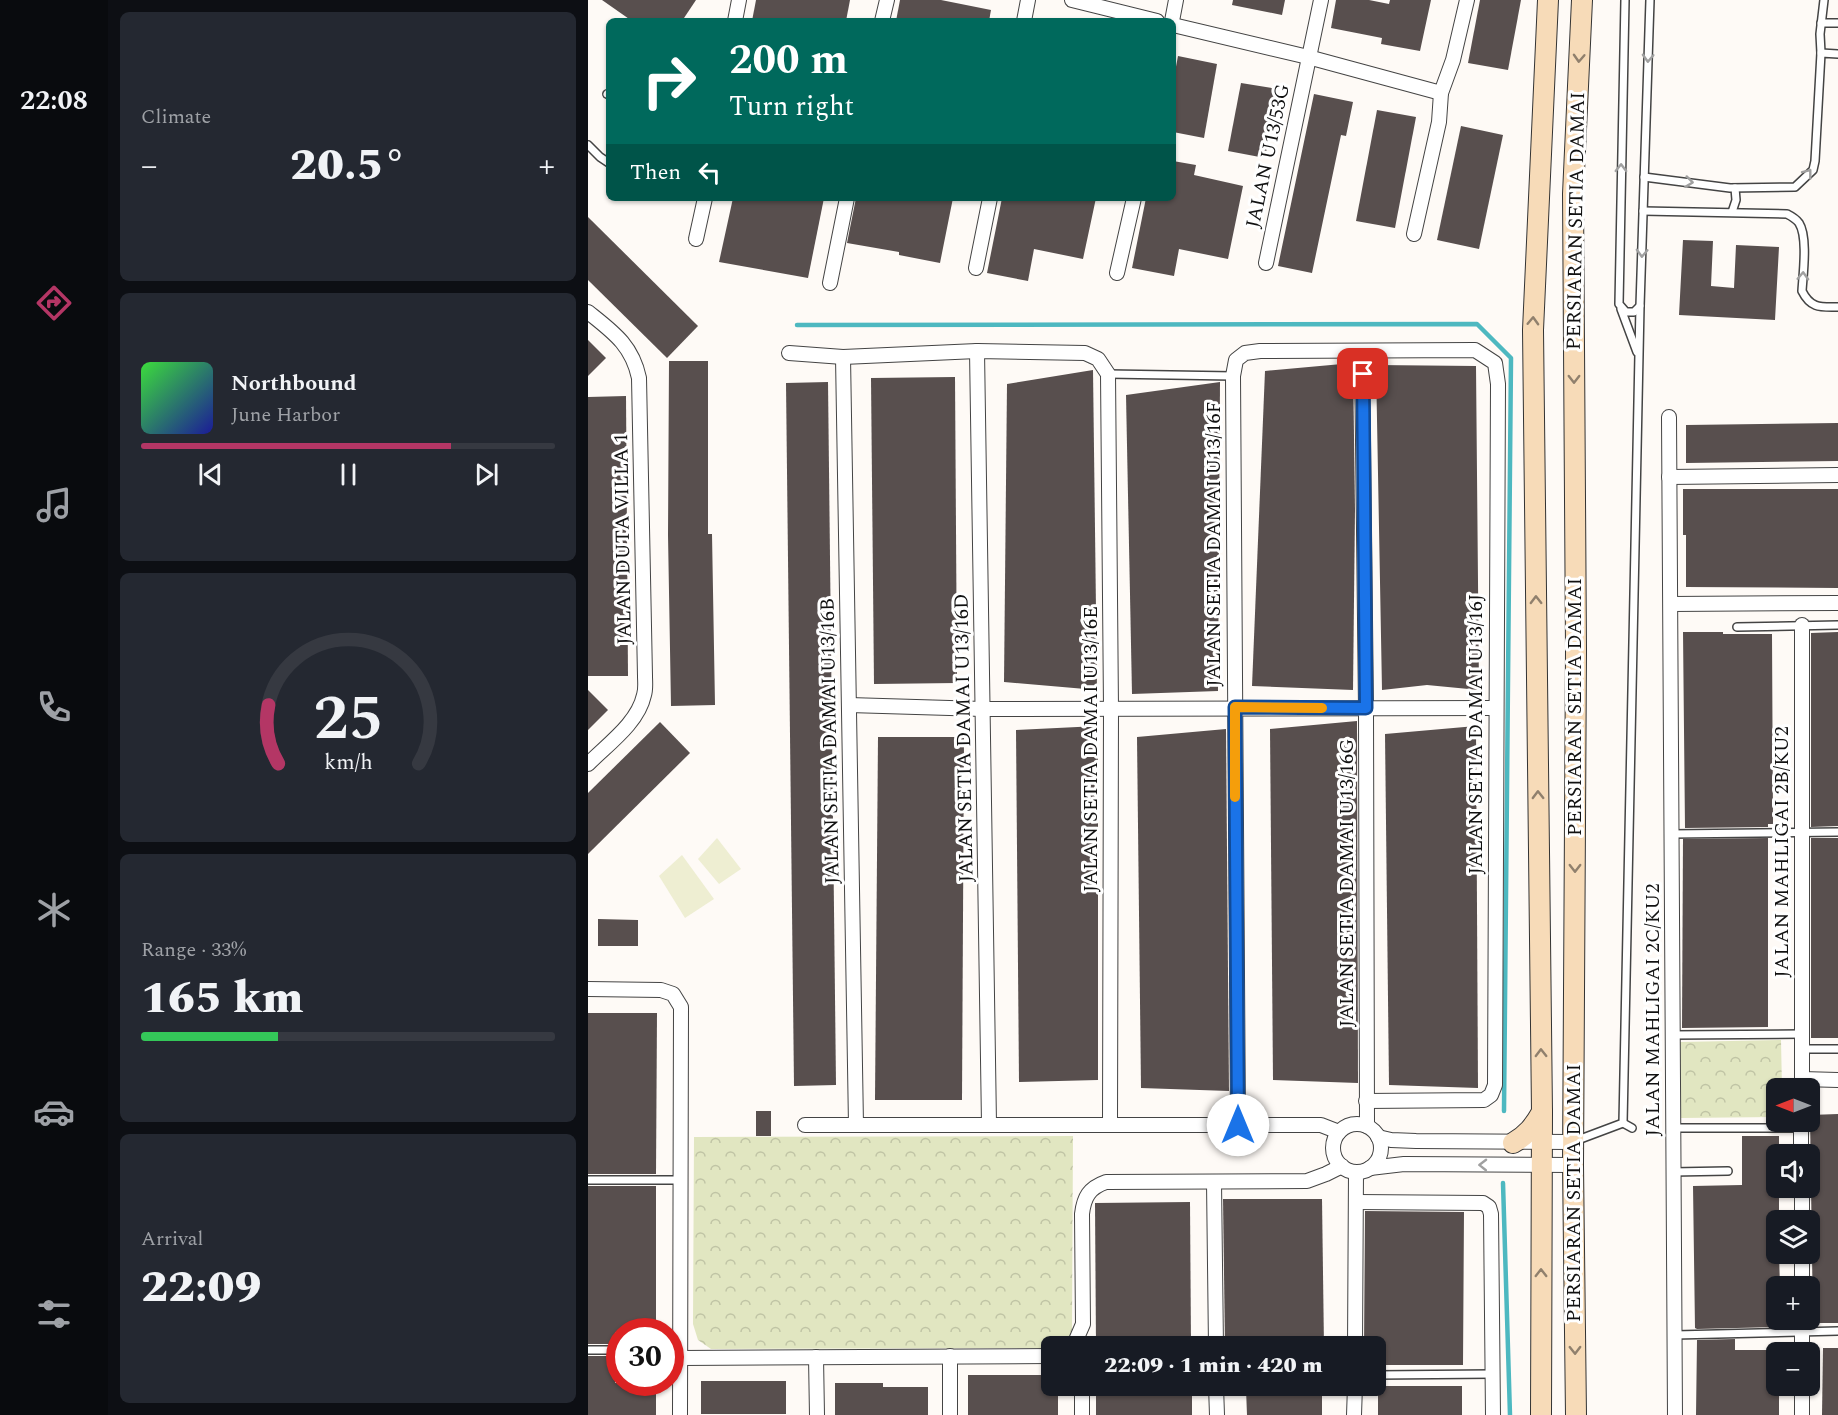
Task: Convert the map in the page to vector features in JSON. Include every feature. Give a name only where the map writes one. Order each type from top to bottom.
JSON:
[{"type":"street","points":[[736,18],[739,0]]},
{"type":"street","points":[[883,18],[887,0]]},
{"type":"street","points":[[1025,18],[1028,0]]},
{"type":"street","points":[[1072,0],[1145,18]]},
{"type":"street","points":[[1173,18],[1176,0]]},
{"type":"street","name":"JALAN U13/53G","points":[[1266,263],[1321,0]]},
{"type":"street","points":[[1414,234],[1439,122],[1441,93],[1453,60],[1467,0]]},
{"type":"street","name":"PERSIARAN SETIA DAMAI","points":[[1541,1415],[1542,1112],[1533,330],[1548,0]]},
{"type":"street","name":"PERSIARAN SETIA DAMAI","points":[[1576,1415],[1573,1166],[1576,650],[1573,194],[1582,0]]},
{"type":"street","points":[[1176,24],[1441,93]]},
{"type":"street","points":[[696,239],[704,201]]},
{"type":"street","points":[[830,283],[846,201]]},
{"type":"street","points":[[976,268],[989,201]]},
{"type":"street","points":[[1117,273],[1133,201]]},
{"type":"street","name":"JALAN DUTA VILLA 1","points":[[588,312],[629,349],[636,363],[639,378],[645,676],[645,695],[638,711],[624,729],[588,764]]},
{"type":"street","points":[[789,353],[843,357],[977,351],[1085,354],[1098,359],[1108,374]]},
{"type":"street","name":"JALAN SETIA DAMAI U13/16D","points":[[977,351],[989,1124]]},
{"type":"street","name":"JALAN SETIA DAMAI U13/16F","points":[[1238,1125],[1233,376],[1236,360],[1245,353],[1362,351]]},
{"type":"street","name":"JALAN SETIA DAMAI U13/16J","points":[[1362,351],[1475,351],[1495,363],[1498,384],[1495,1085],[1491,1095],[1484,1100],[1366,1101]]},
{"type":"street","name":"JALAN SETIA DAMAI U13/16G","points":[[1362,351],[1367,1126]]},
{"type":"street","name":"JALAN SETIA DAMAI U13/16B","points":[[843,357],[856,1125]]},
{"type":"street","name":"JALAN SETIA DAMAI U13/16E","points":[[1108,374],[1111,708],[1110,1124]]},
{"type":"street","name":"JALAN MAHLIGAI 2C/KU2","points":[[1669,417],[1675,1415]]},
{"type":"street","points":[[1669,477],[1838,475]]},
{"type":"street","points":[[1671,604],[1838,603]]},
{"type":"street","name":"JALAN MAHLIGAI 2B/KU2","points":[[1802,625],[1802,1078]]},
{"type":"street","points":[[849,705],[983,709],[1496,708]]},
{"type":"street","points":[[588,989],[661,990],[673,994],[681,1007],[678,1318]]},
{"type":"street","points":[[1820,1082],[1838,1080]]},
{"type":"street","points":[[1513,1143],[1525,1136],[1542,1112]]},
{"type":"street","points":[[1370,1168],[1379,1157],[1378,1137],[1367,1126],[1352,1124],[1339,1132],[1333,1146],[1336,1161],[1348,1170],[1356,1172],[1404,1164],[1573,1166]]},
{"type":"street","points":[[806,1125],[1321,1125],[1339,1132]]},
{"type":"street","points":[[1378,1137],[1391,1140],[1573,1142]]},
{"type":"street","points":[[1078,1336],[1083,1324],[1083,1203],[1093,1186],[1106,1182],[1307,1181],[1342,1166]]},
{"type":"street","points":[[1355,1336],[1356,1172]]},
{"type":"street","points":[[1214,1182],[1216,1336]]},
{"type":"street","points":[[1357,1202],[1483,1203],[1489,1207],[1491,1214],[1492,1415]]},
{"type":"street","points":[[684,1352],[816,1357],[1041,1356]]},
{"type":"street","points":[[950,1415],[951,1356]]},
{"type":"street","points":[[816,1357],[817,1415]]},
{"type":"street","points":[[679,1396],[680,1415]]},
{"type":"street","points":[[1082,1396],[1082,1415]]},
{"type":"street","points":[[1216,1396],[1216,1415]]},
{"type":"street","points":[[1354,1396],[1354,1415]]},
{"type":"street","points":[[1802,1396],[1802,1415]]},
{"type":"lane","points":[[1625,0],[1619,304],[1639,357]]},
{"type":"lane","points":[[1623,1123],[1640,306],[1650,0]]},
{"type":"lane","points":[[1644,177],[1735,188],[1796,187],[1813,170],[1824,0]]},
{"type":"lane","points":[[1821,23],[1838,23]]},
{"type":"lane","points":[[1821,53],[1838,54]]},
{"type":"lane","points":[[588,145],[606,161]]},
{"type":"lane","points":[[1732,212],[1736,200],[1735,188]]},
{"type":"lane","points":[[1643,211],[1787,214],[1798,221],[1803,240],[1802,291],[1805,297],[1817,307],[1838,307]]},
{"type":"lane","points":[[1619,304],[1626,312],[1634,312],[1640,306]]},
{"type":"lane","points":[[1108,374],[1233,376]]},
{"type":"lane","points":[[1737,627],[1838,625]]},
{"type":"lane","points":[[1671,834],[1838,832]]},
{"type":"lane","points":[[1672,1035],[1802,1034]]},
{"type":"lane","points":[[1802,1048],[1838,1049]]},
{"type":"lane","points":[[1573,1142],[1623,1123],[1632,1128]]},
{"type":"lane","points":[[1673,1128],[1766,1126]]},
{"type":"lane","points":[[1672,1172],[1728,1171]]},
{"type":"lane","points":[[588,1180],[681,1180]]},
{"type":"lane","points":[[1820,1328],[1838,1331]]},
{"type":"lane","points":[[1675,1335],[1766,1329]]},
{"type":"lane","points":[[588,1350],[606,1350]]},
{"type":"lane","points":[[1386,1375],[1493,1374]]},
{"type":"green space","points":[[717,838],[741,869],[719,884],[698,859]]},
{"type":"green space","points":[[682,855],[714,899],[685,918],[659,876]]},
{"type":"green space","points":[[1781,1040],[1782,1078],[1766,1078],[1766,1117],[1681,1118],[1680,1042]]},
{"type":"green space","points":[[1073,1136],[1072,1330],[1069,1336],[1041,1336],[1041,1348],[711,1349],[698,1340],[693,1324],[694,1137]]},
{"type":"building","points":[[602,0],[696,0],[684,18],[628,18]]},
{"type":"building","points":[[756,0],[850,0],[847,18],[753,18]]},
{"type":"building","points":[[900,0],[941,0],[991,10],[990,18],[897,18]]},
{"type":"building","points":[[1233,0],[1285,0],[1282,15],[1232,5]]},
{"type":"building","points":[[1336,0],[1369,0],[1389,4],[1390,0],[1431,0],[1420,51],[1381,44],[1382,38],[1331,28]]},
{"type":"building","points":[[1480,0],[1521,0],[1508,70],[1468,63]]},
{"type":"building","points":[[1178,56],[1217,64],[1204,138],[1176,133]]},
{"type":"building","points":[[1241,83],[1278,89],[1265,158],[1228,151]]},
{"type":"building","points":[[1314,94],[1353,102],[1346,136],[1341,135],[1312,273],[1278,266]]},
{"type":"building","points":[[1377,110],[1416,117],[1395,228],[1356,221]]},
{"type":"building","points":[[1461,126],[1503,135],[1479,249],[1437,240]]},
{"type":"building","points":[[1176,162],[1196,165],[1194,175],[1243,186],[1228,259],[1179,249],[1174,276],[1132,268],[1145,201],[1176,201]]},
{"type":"building","points":[[732,201],[823,201],[808,278],[719,262]]},
{"type":"building","points":[[855,201],[952,201],[940,263],[899,255],[899,252],[847,243]]},
{"type":"building","points":[[1001,201],[1095,201],[1083,259],[1034,249],[1028,281],[987,273]]},
{"type":"building","points":[[588,217],[698,326],[667,358],[588,280]]},
{"type":"building","points":[[1683,240],[1713,241],[1711,286],[1734,288],[1736,245],[1779,247],[1775,320],[1679,315]]},
{"type":"building","points":[[588,340],[606,358],[588,376]]},
{"type":"building","points":[[669,361],[708,361],[708,534],[712,534],[715,705],[671,706],[668,535]]},
{"type":"building","points":[[1353,363],[1355,510],[1353,690],[1252,686],[1265,371]]},
{"type":"building","points":[[1376,365],[1476,366],[1479,690],[1427,685],[1382,690]]},
{"type":"building","points":[[1093,370],[1097,690],[1004,682],[1007,384]]},
{"type":"building","points":[[955,377],[957,683],[874,684],[871,378]]},
{"type":"building","points":[[828,382],[836,1085],[794,1086],[786,383]]},
{"type":"building","points":[[1220,382],[1218,691],[1132,694],[1126,395]]},
{"type":"building","points":[[626,396],[628,676],[588,676],[588,397]]},
{"type":"building","points":[[1838,423],[1838,461],[1686,463],[1686,425]]},
{"type":"building","points":[[1683,489],[1838,489],[1838,588],[1686,587]]},
{"type":"building","points":[[1683,632],[1772,634],[1773,824],[1768,824],[1768,827],[1685,828]]},
{"type":"building","points":[[1838,632],[1838,826],[1811,827],[1811,633]]},
{"type":"building","points":[[588,690],[608,710],[588,730]]},
{"type":"building","points":[[1357,721],[1358,1083],[1273,1080],[1270,729]]},
{"type":"building","points":[[660,722],[690,753],[588,854],[588,793]]},
{"type":"building","points":[[1098,726],[1098,1080],[1019,1082],[1016,730]]},
{"type":"building","points":[[1476,726],[1478,1088],[1389,1085],[1385,734]]},
{"type":"building","points":[[1226,729],[1229,1091],[1141,1088],[1137,737]]},
{"type":"building","points":[[878,737],[964,737],[962,1100],[875,1100]]},
{"type":"building","points":[[1768,838],[1768,1027],[1682,1028],[1683,839]]},
{"type":"building","points":[[1811,838],[1838,838],[1838,1038],[1811,1038]]},
{"type":"building","points":[[598,919],[638,920],[638,946],[598,946]]},
{"type":"building","points":[[588,1013],[657,1013],[656,1174],[588,1174]]},
{"type":"building","points":[[756,1111],[771,1111],[771,1136],[756,1136]]},
{"type":"building","points":[[1838,1114],[1838,1323],[1820,1323],[1820,1276],[1812,1276],[1812,1264],[1820,1264],[1820,1210],[1811,1210],[1811,1198],[1820,1198],[1820,1144],[1810,1144],[1810,1132],[1820,1132],[1820,1115]]},
{"type":"building","points":[[1742,1136],[1779,1136],[1779,1144],[1766,1144],[1766,1198],[1779,1198],[1779,1210],[1766,1210],[1766,1264],[1779,1264],[1780,1276],[1766,1276],[1766,1327],[1697,1329],[1695,1328],[1693,1186],[1742,1185]]},
{"type":"building","points":[[588,1186],[656,1186],[656,1318],[606,1318],[606,1344],[588,1344]]},
{"type":"building","points":[[1223,1199],[1322,1199],[1324,1336],[1225,1336]]},
{"type":"building","points":[[1190,1202],[1191,1336],[1096,1336],[1095,1203]]},
{"type":"building","points":[[1365,1211],[1464,1212],[1463,1365],[1386,1365],[1386,1336],[1364,1336]]},
{"type":"building","points":[[1735,1339],[1735,1350],[1766,1350],[1766,1396],[1779,1396],[1779,1415],[1696,1415],[1697,1340]]},
{"type":"building","points":[[1823,1348],[1838,1348],[1838,1415],[1822,1415]]},
{"type":"building","points":[[588,1356],[606,1356],[606,1396],[656,1396],[656,1415],[588,1415]]},
{"type":"building","points":[[968,1375],[1041,1375],[1041,1396],[1058,1396],[1058,1415],[968,1415]]},
{"type":"building","points":[[701,1381],[786,1381],[786,1414],[701,1414]]},
{"type":"building","points":[[835,1383],[883,1383],[883,1387],[928,1387],[928,1415],[835,1415]]},
{"type":"building","points":[[1386,1386],[1462,1386],[1462,1415],[1378,1415],[1378,1396],[1386,1396]]},
{"type":"building","points":[[1096,1396],[1192,1396],[1192,1415],[1096,1415]]},
{"type":"building","points":[[1246,1396],[1322,1396],[1322,1415],[1247,1415]]},
{"type":"waterway","points":[[797,325],[1477,324],[1511,358],[1504,1111]]},
{"type":"waterway","points":[[1503,1183],[1510,1415]]},
{"type":"slow traffic","points":[[1235,797],[1235,707],[1322,708]]},
{"type":"route","points":[[1238,1125],[1235,707],[1366,708],[1363,374]]}]
